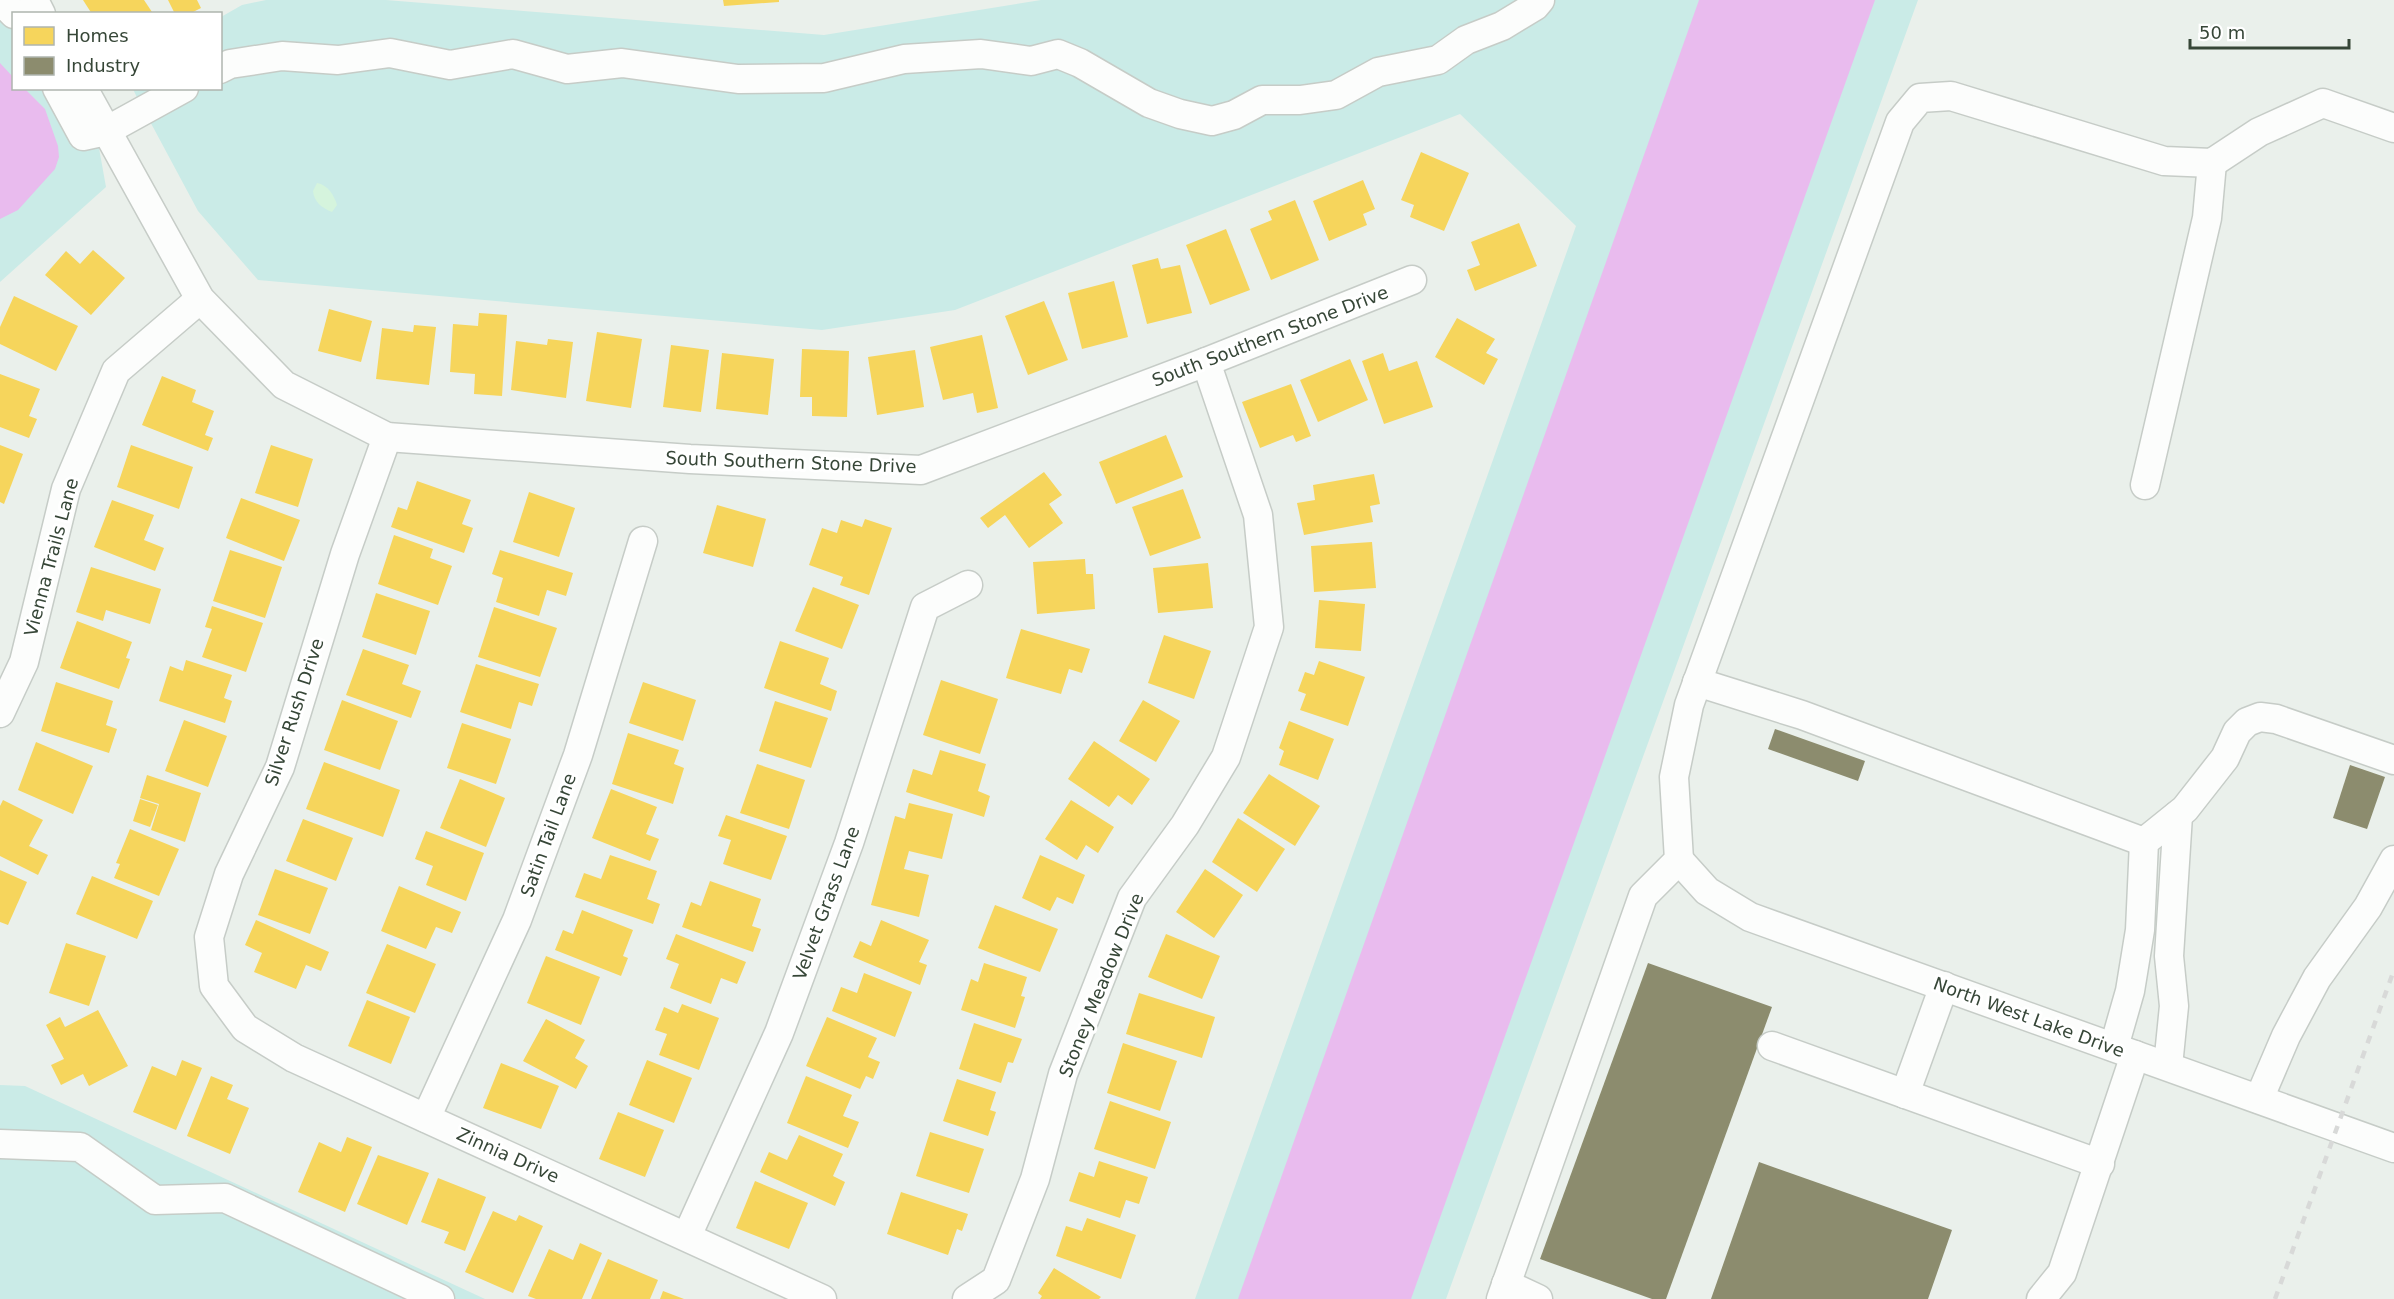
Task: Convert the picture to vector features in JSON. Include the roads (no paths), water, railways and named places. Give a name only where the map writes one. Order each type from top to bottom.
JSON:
[{"type":"street","points":[[0,0],[12,12]]},
{"type":"street","points":[[222,68],[230,64],[282,56],[338,60],[390,53],[450,65],[513,54],[567,69],[622,63],[738,79],[824,78],[904,59],[981,54],[1031,61],[1058,54],[1080,63],[1149,103],[1180,114],[1212,121],[1234,115],[1262,100],[1300,100],[1336,95],[1378,72],[1438,60],[1466,40],[1502,26],[1535,6],[1540,0]]},
{"type":"street","points":[[58,90],[83,136],[106,131],[180,90]]},
{"type":"street","points":[[84,90],[200,299],[284,385],[387,437]]},
{"type":"street","points":[[1538,1299],[1503,1292],[1643,897],[1679,860],[1674,777],[1689,705],[1900,122],[1920,98],[1951,96],[2164,161],[2212,162],[2259,132],[2323,103],[2394,128]]},
{"type":"street","points":[[2145,485],[2207,218],[2212,162]]},
{"type":"street","name":"South Southern Stone Drive","points":[[387,437],[690,459],[921,470],[1206,362],[1412,280]]},
{"type":"street","name":"Vienna Trails Lane","points":[[0,713],[24,662],[66,489],[116,371],[200,299]]},
{"type":"street","name":"Stoney Meadow Drive","points":[[967,1299],[996,1280],[1035,1179],[1063,1074],[1132,898],[1185,825],[1226,757],[1269,627],[1258,515],[1206,362]]},
{"type":"street","name":"Silver Rush Drive","points":[[214,986],[209,937],[229,874],[280,767],[345,554],[387,437]]},
{"type":"street","name":"Satin Tail Lane","points":[[426,1118],[517,920],[578,755],[643,541]]},
{"type":"street","name":"Velvet Grass Lane","points":[[687,1236],[783,1022],[849,843],[925,607],[968,585]]},
{"type":"street","points":[[1697,682],[1802,716],[2144,842]]},
{"type":"street","points":[[2041,1299],[2058,1286],[2100,1164],[2124,1051],[2130,991],[2140,930],[2144,842],[2185,809],[2225,758],[2237,732],[2247,722],[2260,717],[2276,719],[2394,760]]},
{"type":"street","points":[[2168,1066],[2182,951],[2174,884],[2178,815]]},
{"type":"street","name":"North West Lake Drive","points":[[1679,860],[1707,891],[1750,917],[2394,1148]]},
{"type":"street","points":[[2259,1099],[2286,1036],[2317,978],[2368,907],[2394,860]]},
{"type":"street","points":[[2141,896],[2174,884]]},
{"type":"street","points":[[2135,961],[2182,951]]},
{"type":"street","name":"Zinnia Drive","points":[[214,986],[245,1028],[294,1058],[822,1299]]},
{"type":"street","points":[[1905,1094],[1944,986]]},
{"type":"street","points":[[1772,1046],[2100,1164]]},
{"type":"street","points":[[0,1144],[80,1147],[155,1200],[225,1198],[440,1299]]},
{"type":"railway","points":[[2275,1299],[2394,970]]}]
